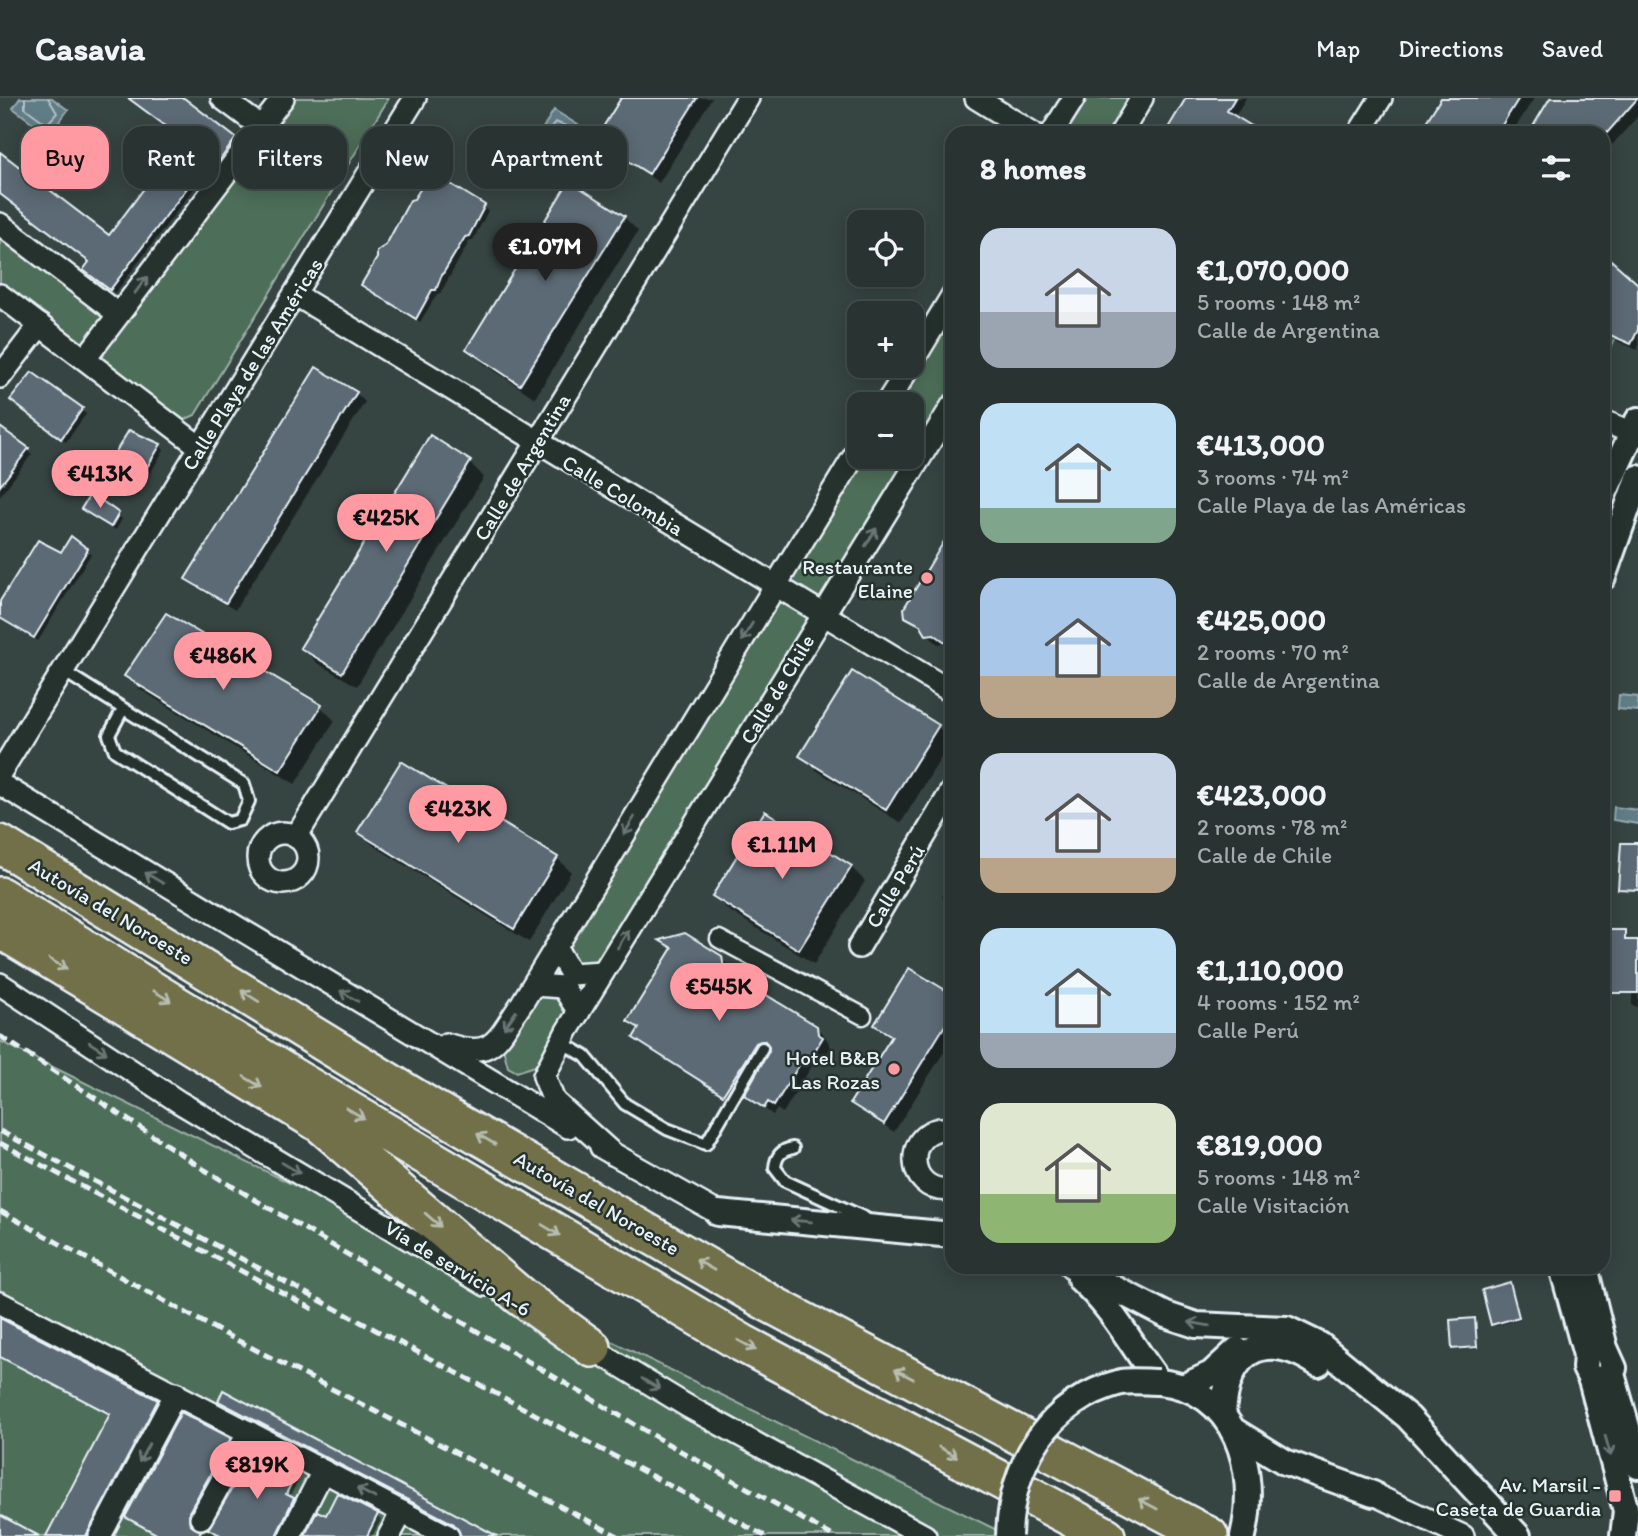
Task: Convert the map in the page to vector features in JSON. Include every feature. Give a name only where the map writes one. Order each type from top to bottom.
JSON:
[{"type":"highway","name":"Autovía del Noroeste","points":[[0,844],[433,1109],[771,1304],[1209,1536]]},
{"type":"highway","points":[[0,896],[296,1079],[742,1343],[1106,1536]]},
{"type":"highway","points":[[0,929],[321,1124],[520,1296],[593,1348]]},
{"type":"street","points":[[222,98],[258,126]]},
{"type":"street","points":[[262,126],[283,98]]},
{"type":"street","name":"Calle Playa de las Américas","points":[[0,773],[415,98]]},
{"type":"street","name":"Calle de Argentina","points":[[296,837],[748,98]]},
{"type":"street","points":[[976,98],[1022,126]]},
{"type":"street","points":[[1056,126],[1074,98]]},
{"type":"street","points":[[1125,126],[1142,98]]},
{"type":"street","points":[[1363,126],[1381,98]]},
{"type":"street","points":[[85,359],[233,164]]},
{"type":"street","points":[[0,224],[118,314]]},
{"type":"street","points":[[0,295],[200,447]]},
{"type":"street","name":"Calle Colombia","points":[[296,295],[774,587],[945,688]]},
{"type":"street","points":[[924,342],[945,308]]},
{"type":"street","points":[[0,377],[40,325]]},
{"type":"street","name":"Calle de Chile","points":[[613,1154],[554,1101],[544,1076],[603,972],[945,417]]},
{"type":"street","points":[[1610,423],[1636,429],[1610,482]]},
{"type":"street","points":[[407,1031],[471,1052],[493,1045],[534,985],[847,468]]},
{"type":"street","points":[[1610,557],[1638,478]]},
{"type":"street","points":[[0,784],[407,1031],[613,1154],[718,1213],[945,1234]]},
{"type":"street","name":"Calle Perú","points":[[859,947],[945,802]]},
{"type":"street","points":[[719,939],[863,1016]]},
{"type":"street","points":[[556,948],[571,974],[603,972]]},
{"type":"street","name":"Vía de servicio A-6","points":[[0,984],[179,1102],[687,1406],[925,1536]]},
{"type":"street","points":[[534,985],[563,987],[579,1012]]},
{"type":"street","points":[[945,1129],[934,1130],[925,1135],[915,1152],[914,1162],[922,1179],[929,1186],[945,1188]]},
{"type":"street","points":[[1073,1274],[1117,1317],[1140,1357],[1159,1382]]},
{"type":"street","points":[[1087,1274],[1166,1315],[1196,1325],[1286,1329],[1320,1345],[1408,1417],[1518,1536]]},
{"type":"street","points":[[1565,1274],[1596,1352],[1613,1360],[1602,1377],[1626,1511],[1623,1536]]},
{"type":"street","points":[[1586,1274],[1596,1352]]},
{"type":"street","points":[[0,1303],[448,1536]]},
{"type":"street","points":[[1183,1387],[1211,1374],[1243,1344],[1259,1338],[1278,1336],[1305,1346],[1371,1387]]},
{"type":"street","points":[[1243,1536],[1248,1515],[1250,1479],[1228,1423],[1224,1389],[1232,1367],[1248,1353],[1263,1347],[1281,1346],[1306,1357],[1366,1395],[1400,1424],[1504,1536]]},
{"type":"street","points":[[1602,1377],[1638,1466]]},
{"type":"street","points":[[1009,1536],[1010,1506],[1020,1472],[1036,1440],[1058,1413],[1089,1394],[1123,1382],[1159,1382],[1183,1387],[1205,1398],[1228,1423],[1285,1462],[1373,1494],[1463,1536]]},
{"type":"street","points":[[106,1534],[176,1393]]},
{"type":"street","points":[[201,1518],[249,1432]]},
{"type":"street","points":[[290,1536],[323,1471]]},
{"type":"street","points":[[389,1536],[402,1512]]},
{"type":"lane","points":[[63,671],[244,785],[249,801],[240,820],[228,822],[115,751],[109,735],[123,709]]},
{"type":"lane","points":[[561,1042],[585,1056],[625,1104],[667,1129],[706,1144],[762,1048]]},
{"type":"lane","points":[[793,1148],[783,1150],[776,1160],[775,1168],[785,1181],[894,1229]]},
{"type":"green space","points":[[295,98],[389,98],[372,126],[361,126],[361,144],[347,167],[347,126],[274,126]]},
{"type":"green space","points":[[1087,98],[1129,98],[1112,126],[1069,126]]},
{"type":"green space","points":[[233,180],[233,189],[333,189],[195,415],[184,420],[104,363],[103,351]]},
{"type":"green space","points":[[0,234],[104,313],[105,322],[88,343],[78,344],[0,285]]},
{"type":"green space","points":[[945,328],[945,398],[924,432],[924,392],[906,392],[915,378],[924,378],[924,363]]},
{"type":"green space","points":[[1610,335],[1616,337],[1610,351]]},
{"type":"green space","points":[[859,469],[902,469],[535,1066],[517,1072],[508,1067],[503,1048]]},
{"type":"green space","points":[[0,1041],[1009,1536],[0,1536]]},
{"type":"water","points":[[20,98],[52,98],[68,110],[56,126],[37,126],[13,108]]},
{"type":"water","points":[[554,110],[578,125],[577,126],[544,126]]},
{"type":"water","points":[[1619,695],[1638,697],[1638,711],[1618,709]]},
{"type":"water","points":[[1614,807],[1638,810],[1638,824],[1613,820]]},
{"type":"building","points":[[128,98],[184,98],[233,136],[233,142],[219,161],[219,126],[166,126]]},
{"type":"building","points":[[621,98],[697,98],[649,174],[627,160],[627,126],[604,126]]},
{"type":"building","points":[[1186,98],[1235,98],[1227,111],[1252,126],[1169,126]]},
{"type":"building","points":[[1441,98],[1519,98],[1501,126],[1423,126]]},
{"type":"building","points":[[1550,98],[1638,98],[1610,130],[1610,126],[1533,126]]},
{"type":"building","points":[[0,152],[21,168],[21,189],[49,189],[109,235],[144,189],[186,189],[110,290],[83,270],[89,262],[0,194]]},
{"type":"building","points":[[453,185],[485,205],[469,236],[465,237],[436,290],[432,290],[416,319],[361,285],[377,258],[377,251],[386,245],[410,200],[414,199],[420,189],[453,189]]},
{"type":"building","points":[[564,189],[582,189],[625,216],[520,385],[466,349]]},
{"type":"building","points":[[1610,259],[1638,284],[1638,330],[1631,344],[1610,335]]},
{"type":"building","points":[[316,367],[357,392],[226,603],[185,579]]},
{"type":"building","points":[[32,372],[83,408],[61,439],[10,400]]},
{"type":"building","points":[[0,427],[29,448],[0,486]]},
{"type":"building","points":[[129,430],[161,444],[132,492],[104,471]]},
{"type":"building","points":[[430,435],[471,461],[342,673],[300,648]]},
{"type":"building","points":[[91,493],[119,513],[111,527],[81,509]]},
{"type":"building","points":[[71,536],[88,549],[34,638],[0,618],[0,601],[38,540],[61,552]]},
{"type":"building","points":[[945,540],[945,642],[934,634],[926,635],[920,625],[905,617],[904,608]]},
{"type":"building","points":[[166,613],[322,705],[280,771],[124,676]]},
{"type":"building","points":[[852,671],[939,725],[886,810],[799,756]]},
{"type":"building","points":[[401,761],[558,857],[514,929],[357,832]]},
{"type":"building","points":[[765,811],[852,866],[799,950],[712,896]]},
{"type":"building","points":[[1621,843],[1638,843],[1638,890],[1618,889]]},
{"type":"building","points":[[1610,930],[1625,930],[1625,940],[1638,940],[1638,993],[1610,993]]},
{"type":"building","points":[[685,933],[722,956],[724,969],[817,1026],[818,1034],[823,1037],[811,1057],[806,1054],[774,1106],[768,1102],[764,1108],[744,1095],[769,1051],[765,1041],[756,1043],[723,1095],[633,1038],[639,1028],[627,1021],[672,948],[659,940]]},
{"type":"building","name":"Hotel B&B Las Rozas","points":[[909,968],[945,990],[945,1025],[884,1124],[850,1103],[892,1036],[874,1025]]},
{"type":"building","points":[[1510,1282],[1519,1317],[1491,1325],[1482,1290]]},
{"type":"building","points":[[0,1318],[158,1400],[86,1536],[46,1536],[110,1414],[0,1357]]},
{"type":"building","points":[[1475,1318],[1477,1347],[1452,1349],[1450,1320]]},
{"type":"building","points":[[223,1390],[497,1536],[461,1536],[454,1524],[218,1401]]},
{"type":"building","points":[[181,1412],[231,1438],[189,1512],[190,1525],[201,1531],[198,1536],[160,1536],[125,1517]]},
{"type":"building","points":[[259,1452],[297,1472],[286,1494],[294,1498],[276,1536],[222,1536],[208,1529],[243,1470],[248,1473]]},
{"type":"building","points":[[337,1493],[378,1514],[367,1536],[305,1535],[317,1511],[326,1515]]},
{"type":"building","points":[[0,1515],[39,1536],[0,1536]]},
{"type":"railway","points":[[0,1036],[205,1170],[661,1440],[833,1536]]},
{"type":"railway","points":[[0,1131],[765,1536]]},
{"type":"railway","points":[[0,1143],[313,1309]]},
{"type":"railway","points":[[0,1211],[223,1333],[618,1536]]},
{"type":"place","name":"Restaurante Elaine","points":[[927,578]]},
{"type":"place","name":"Hotel B&B Las Rozas","points":[[894,1069]]},
{"type":"place","name":"Av. Marsil - Caseta de Guardia","points":[[1615,1496]]}]
